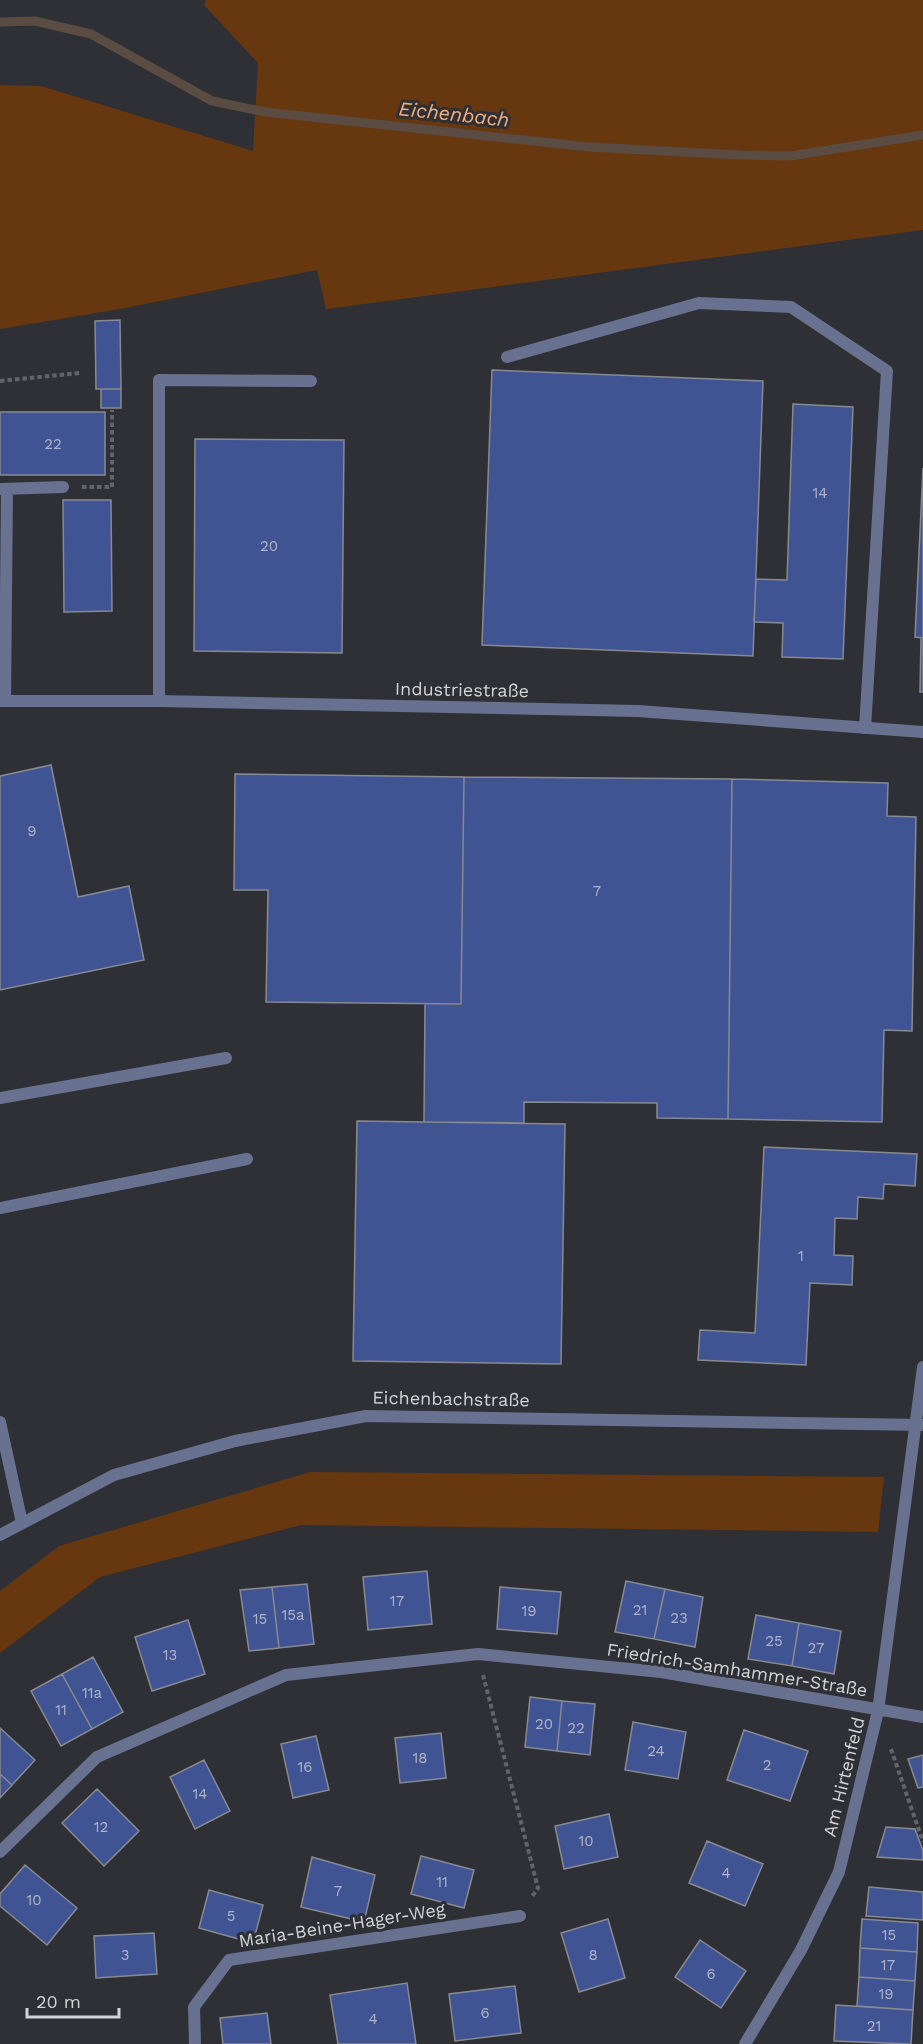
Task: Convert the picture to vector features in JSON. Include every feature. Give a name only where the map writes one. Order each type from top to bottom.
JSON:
[{"type":"street","points":[[507,357],[699,303],[791,307],[887,371],[865,728]]},
{"type":"street","points":[[159,701],[159,380],[311,381]]},
{"type":"street","points":[[2,701],[4,489],[63,488]]},
{"type":"street","name":"Industriestraße","points":[[2,701],[159,701],[638,711],[923,732]]},
{"type":"street","points":[[0,1098],[226,1058]]},
{"type":"street","points":[[0,1208],[247,1159]]},
{"type":"street","name":"Am Hirtenfeld","points":[[745,2044],[801,1950],[839,1872],[878,1711],[919,1425],[923,1367]]},
{"type":"street","name":"Eichenbachstraße","points":[[0,1535],[114,1475],[235,1440],[366,1416],[919,1425]]},
{"type":"street","points":[[0,1422],[22,1523]]},
{"type":"street","name":"Friedrich-Samhammer-Straße","points":[[0,1852],[97,1757],[286,1675],[478,1653],[661,1672],[923,1717]]},
{"type":"street","name":"Maria-Beine-Hager-Weg","points":[[195,2044],[194,2007],[230,1960],[520,1916]]},
{"type":"path","points":[[0,381],[80,373]]},
{"type":"path","points":[[63,488],[112,487],[112,410]]},
{"type":"path","points":[[478,1653],[538,1888],[520,1916]]},
{"type":"path","points":[[878,1711],[923,1842]]},
{"type":"shaded area","points":[[206,0],[923,0],[923,230],[326,309],[317,270],[120,309],[0,329],[0,85],[41,86],[253,151],[258,63],[204,5]]},
{"type":"shaded area","points":[[310,1472],[884,1477],[878,1532],[301,1525],[100,1577],[0,1653],[0,1591],[59,1546]]},
{"type":"building","points":[[120,320],[121,389],[96,389],[95,321]]},
{"type":"building","points":[[492,370],[763,381],[753,656],[482,645]]},
{"type":"building","points":[[101,389],[121,389],[121,408],[101,408]]},
{"type":"building","points":[[793,404],[853,407],[843,659],[782,657],[783,623],[754,622],[756,579],[787,580]]},
{"type":"building","points":[[0,412],[105,412],[105,475],[0,475]]},
{"type":"building","points":[[195,439],[344,440],[342,653],[194,651]]},
{"type":"building","points":[[923,468],[923,638],[915,637]]},
{"type":"building","points":[[63,500],[111,500],[112,611],[64,612]]},
{"type":"building","points":[[921,638],[923,638],[923,692],[920,692]]},
{"type":"building","points":[[51,765],[78,897],[129,886],[144,960],[0,990],[0,776]]},
{"type":"building","points":[[235,774],[464,777],[461,1004],[266,1002],[268,890],[234,890]]},
{"type":"building","points":[[464,777],[732,779],[728,1119],[657,1118],[657,1103],[524,1102],[524,1123],[424,1122],[425,1004],[461,1004]]},
{"type":"building","points":[[732,779],[888,783],[887,816],[916,817],[912,1031],[884,1030],[882,1122],[728,1119]]},
{"type":"building","points":[[357,1121],[565,1124],[561,1364],[353,1361]]},
{"type":"building","points":[[764,1147],[917,1154],[915,1186],[884,1184],[883,1199],[858,1197],[857,1219],[835,1218],[834,1255],[853,1256],[852,1285],[810,1283],[806,1365],[698,1360],[700,1330],[755,1333]]},
{"type":"building","points":[[427,1571],[432,1624],[368,1630],[363,1577]]},
{"type":"building","points":[[626,1581],[665,1589],[654,1639],[615,1632]]},
{"type":"building","points":[[307,1584],[314,1644],[279,1648],[272,1587]]},
{"type":"building","points":[[272,1587],[279,1648],[249,1651],[240,1590]]},
{"type":"building","points":[[500,1587],[561,1592],[557,1634],[497,1629]]},
{"type":"building","points":[[665,1589],[703,1597],[695,1647],[654,1639]]},
{"type":"building","points":[[756,1615],[799,1623],[792,1666],[748,1659]]},
{"type":"building","points":[[188,1620],[205,1674],[152,1691],[135,1637]]},
{"type":"building","points":[[799,1623],[841,1631],[834,1674],[792,1666]]},
{"type":"building","points":[[93,1657],[123,1712],[92,1729],[62,1674]]},
{"type":"building","points":[[62,1674],[92,1729],[61,1746],[31,1691]]},
{"type":"building","points":[[530,1697],[562,1701],[557,1751],[525,1747]]},
{"type":"building","points":[[562,1701],[595,1704],[590,1755],[557,1751]]},
{"type":"building","points":[[633,1722],[686,1732],[678,1779],[625,1770]]},
{"type":"building","points":[[0,1728],[35,1760],[12,1785],[0,1774]]},
{"type":"building","points":[[744,1730],[808,1751],[790,1801],[727,1780]]},
{"type":"building","points":[[441,1733],[446,1778],[400,1783],[395,1738]]},
{"type":"building","points":[[316,1736],[329,1790],[293,1798],[281,1744]]},
{"type":"building","points":[[923,1755],[923,1787],[918,1788],[908,1759]]},
{"type":"building","points":[[204,1760],[230,1811],[195,1829],[170,1777]]},
{"type":"building","points":[[0,1774],[12,1785],[0,1798]]},
{"type":"building","points":[[97,1789],[139,1831],[104,1866],[62,1823]]},
{"type":"building","points":[[609,1814],[618,1857],[564,1869],[555,1826]]},
{"type":"building","points":[[886,1827],[915,1829],[923,1851],[923,1860],[877,1857]]},
{"type":"building","points":[[707,1841],[763,1864],[745,1906],[689,1883]]},
{"type":"building","points":[[421,1856],[474,1870],[464,1908],[411,1894]]},
{"type":"building","points":[[312,1857],[375,1875],[364,1922],[301,1907]]},
{"type":"building","points":[[25,1865],[77,1908],[47,1945],[0,1906],[0,1894]]},
{"type":"building","points":[[869,1887],[923,1892],[923,1920],[866,1916]]},
{"type":"building","points":[[209,1890],[263,1905],[253,1943],[199,1928]]},
{"type":"building","points":[[608,1919],[625,1978],[579,1992],[561,1933]]},
{"type":"building","points":[[862,1919],[918,1923],[917,1952],[860,1948]]},
{"type":"building","points":[[154,1933],[157,1974],[96,1978],[94,1936]]},
{"type":"building","points":[[700,1940],[746,1971],[721,2008],[675,1977]]},
{"type":"building","points":[[860,1948],[917,1952],[915,1981],[859,1977]]},
{"type":"building","points":[[859,1977],[915,1981],[913,2010],[857,2006]]},
{"type":"building","points":[[407,1983],[416,2044],[338,2044],[330,1995]]},
{"type":"building","points":[[515,1986],[521,2033],[455,2041],[449,1994]]},
{"type":"building","points":[[836,2005],[913,2010],[911,2044],[834,2041]]},
{"type":"building","points":[[267,2013],[271,2044],[223,2044],[220,2018]]},
{"type":"waterway","name":"Eichenbach","points":[[0,22],[35,21],[91,34],[212,101],[265,112],[589,147],[740,155],[790,156],[923,135]]}]
